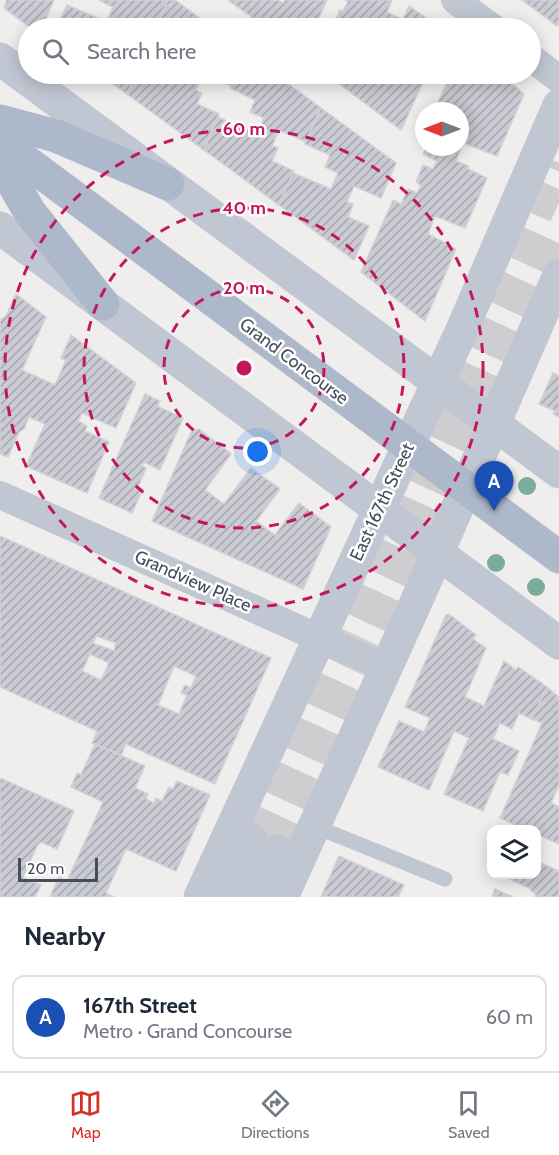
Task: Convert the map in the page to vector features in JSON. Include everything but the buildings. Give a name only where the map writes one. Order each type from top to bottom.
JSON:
[{"type":"main road","points":[[0,121],[56,136],[168,184]]},
{"type":"main road","name":"Grand Concourse","points":[[0,142],[559,557]]},
{"type":"main road","points":[[0,160],[28,211],[103,303]]},
{"type":"street","points":[[455,0],[479,18]]},
{"type":"street","points":[[0,59],[18,72]]},
{"type":"street","points":[[541,65],[559,79]]},
{"type":"street","points":[[34,84],[559,472]]},
{"type":"street","name":"East 167th Street","points":[[200,897],[437,383],[559,105]]},
{"type":"street","points":[[0,228],[559,643]]},
{"type":"street","points":[[282,897],[438,553],[559,274]]},
{"type":"street","name":"Grandview Place","points":[[0,495],[386,668]]},
{"type":"street","points":[[230,897],[264,845],[253,897]]},
{"type":"lane","points":[[314,826],[445,879]]},
{"type":"tunnel","points":[[251,839],[559,163]]},
{"type":"tunnel","points":[[277,851],[559,236]]},
{"type":"place","name":"167th Street","points":[[494,511]]}]
